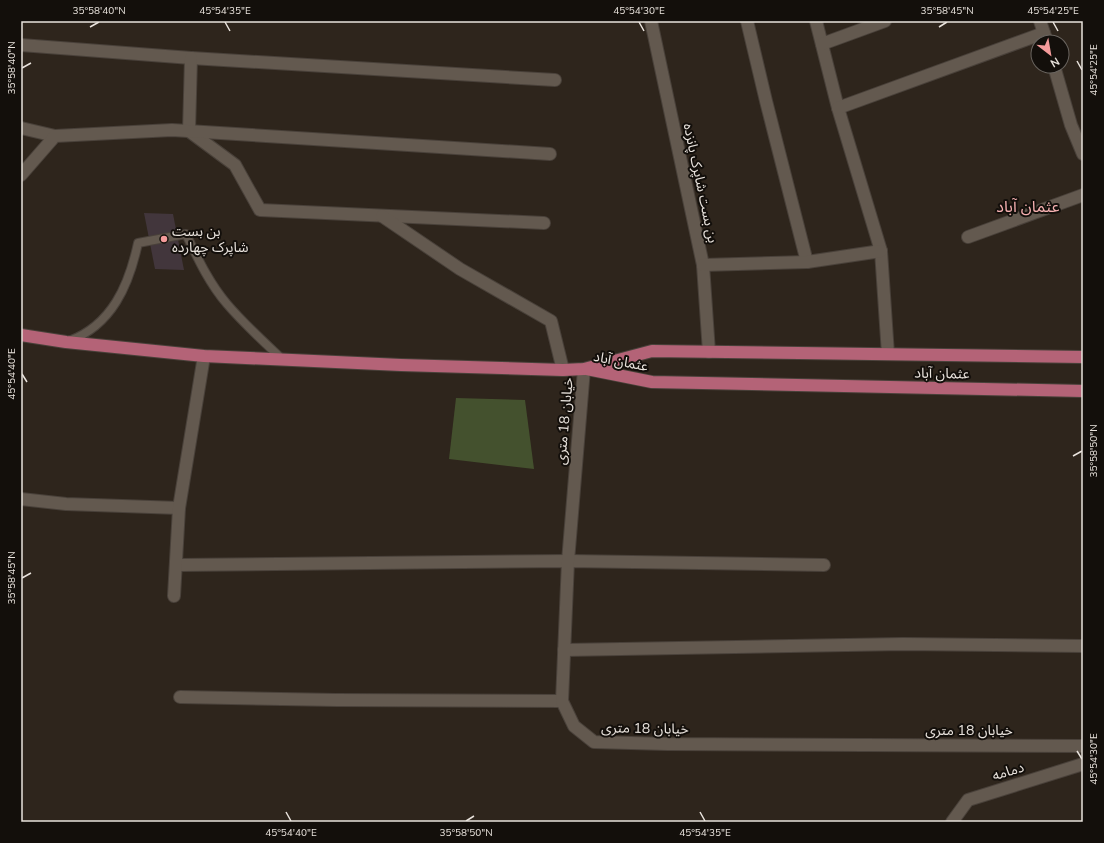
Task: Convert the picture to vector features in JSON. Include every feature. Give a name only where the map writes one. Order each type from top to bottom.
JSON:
[{"type":"main road","points":[[21,335],[66,342],[204,356],[401,365],[563,370],[584,369]]},
{"type":"main road","name":"عثمان آباد","points":[[584,369],[652,351],[1083,357]]},
{"type":"main road","name":"عثمان آباد","points":[[584,369],[652,382],[1083,391]]},
{"type":"street","name":"بن بست شاپرک پانزده","points":[[651,21],[703,265],[709,352]]},
{"type":"street","points":[[748,21],[766,101],[807,262]]},
{"type":"street","points":[[816,21],[838,108],[881,251],[888,354]]},
{"type":"street","points":[[822,44],[885,21]]},
{"type":"street","points":[[1040,21],[1045,34]]},
{"type":"street","points":[[838,108],[1030,43]]},
{"type":"street","points":[[21,45],[191,58],[555,80]]},
{"type":"street","points":[[190,131],[191,58]]},
{"type":"street","points":[[1056,74],[1071,125],[1083,154]]},
{"type":"street","points":[[21,128],[55,136],[172,130],[550,154]]},
{"type":"street","points":[[190,131],[235,165],[260,210],[544,223]]},
{"type":"street","points":[[21,175],[55,136]]},
{"type":"street","points":[[968,237],[1083,195]]},
{"type":"street","points":[[382,216],[460,270],[551,321],[563,370]]},
{"type":"street","points":[[703,265],[807,262],[881,251]]},
{"type":"street","points":[[174,596],[177,565],[179,508],[204,356]]},
{"type":"street","name":"خیابان 18 متری","points":[[584,369],[568,561],[562,701],[574,726],[594,742],[667,744],[1083,746]]},
{"type":"street","points":[[21,499],[66,504],[179,508]]},
{"type":"street","points":[[177,565],[568,561],[824,564]]},
{"type":"street","points":[[564,650],[903,644],[1083,646]]},
{"type":"street","points":[[180,697],[336,700],[562,701]]},
{"type":"street","name":"دمامه","points":[[952,822],[968,800],[1083,764]]},
{"type":"lane","points":[[66,342],[80,337],[93,328],[107,315],[119,298],[129,278],[138,244],[186,234],[202,267],[226,303],[244,323],[282,359]]},
{"type":"green space","points":[[456,398],[525,400],[534,469],[449,459]]},
{"type":"building","name":"بن بست شاپرک چهارده","points":[[144,213],[173,214],[184,270],[155,269]]},
{"type":"place","name":"بن بست شاپرک چهارده","points":[[164,239]]},
{"type":"district","name":"عثمان آباد","points":[[1028,206]]}]
